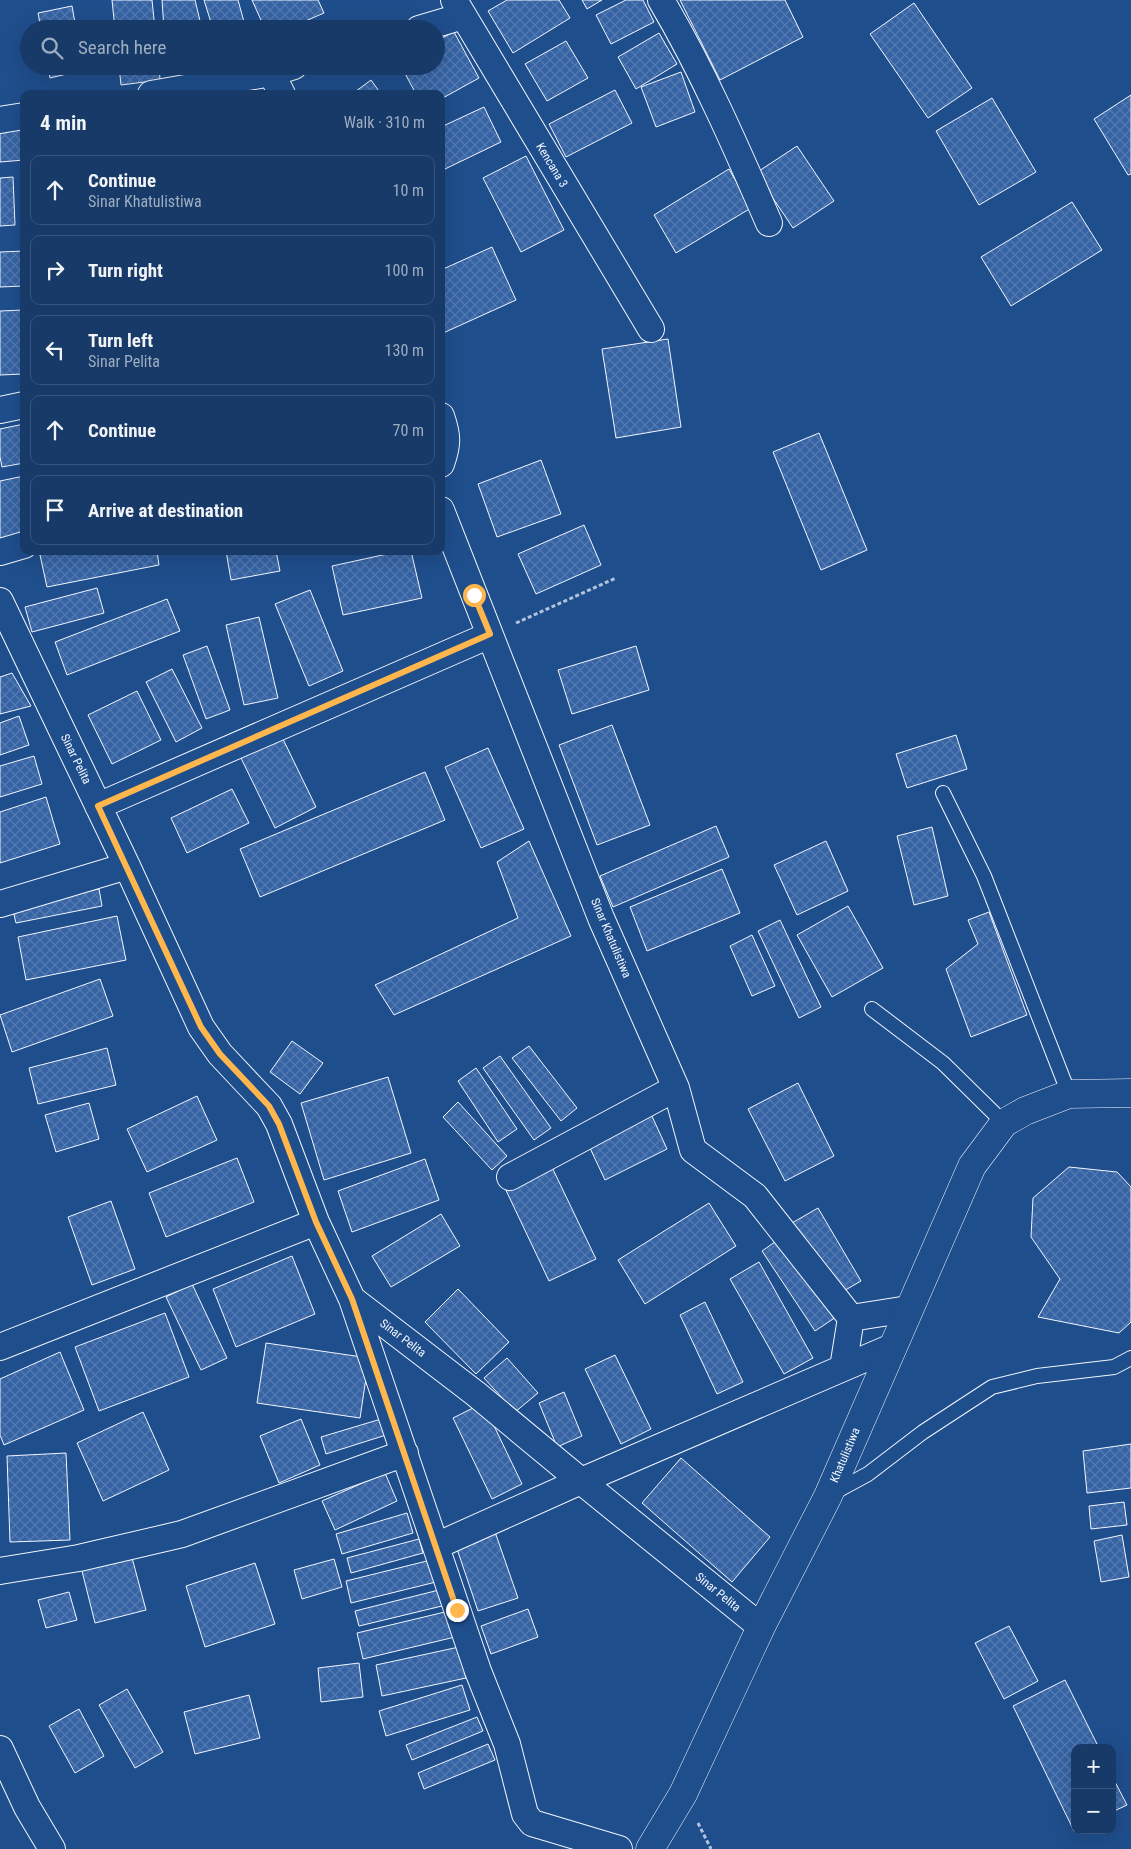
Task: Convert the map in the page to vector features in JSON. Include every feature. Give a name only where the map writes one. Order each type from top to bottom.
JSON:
[{"type":"highway","points":[[1069,1094],[1131,1093]]},
{"type":"highway","name":"Khatulistiwa","points":[[650,1849],[683,1794],[761,1627],[828,1496],[972,1166],[1004,1123],[1025,1111],[1069,1094]]},
{"type":"street","points":[[661,0],[679,30],[770,223]]},
{"type":"street","points":[[436,20],[459,8]]},
{"type":"street","name":"Kencana 3","points":[[459,8],[651,329]]},
{"type":"street","points":[[184,90],[282,78]]},
{"type":"street","points":[[0,120],[20,117]]},
{"type":"street","points":[[0,410],[20,406]]},
{"type":"street","points":[[445,427],[447,432],[445,453]]},
{"type":"street","name":"Sinar Khatulistiwa","points":[[445,520],[602,918],[676,1088],[692,1150],[755,1196],[851,1318]]},
{"type":"street","points":[[0,552],[20,546]]},
{"type":"street","name":"Sinar Pelita","points":[[0,601],[127,866],[201,1027],[220,1054],[252,1086],[273,1112],[316,1222],[352,1299],[476,1394],[761,1627]]},
{"type":"street","points":[[98,806],[490,634]]},
{"type":"street","points":[[0,904],[127,866]]},
{"type":"street","points":[[510,1177],[676,1088]]},
{"type":"street","points":[[0,1347],[316,1222]]},
{"type":"street","points":[[352,1299],[478,1671],[507,1744],[525,1814],[532,1823],[619,1849]]},
{"type":"street","points":[[843,1368],[851,1318],[908,1309]]},
{"type":"street","points":[[436,1546],[581,1481],[892,1347]]},
{"type":"street","points":[[0,1571],[79,1558],[182,1534],[405,1453]]},
{"type":"street","points":[[0,1749],[27,1807],[52,1849]]},
{"type":"lane","points":[[943,793],[984,876],[1069,1094]]},
{"type":"lane","points":[[872,1009],[943,1063],[1004,1123]]},
{"type":"lane","points":[[828,1496],[868,1474],[923,1432],[992,1387],[1037,1376],[1114,1367],[1131,1358]]},
{"type":"path","points":[[490,634],[616,578]]},
{"type":"building","points":[[112,0],[152,0],[154,20],[114,20]]},
{"type":"building","points":[[162,0],[195,0],[200,20],[163,20]]},
{"type":"building","points":[[204,0],[238,0],[244,20],[210,20]]},
{"type":"building","points":[[252,0],[318,0],[324,13],[308,20],[261,20]]},
{"type":"building","points":[[507,0],[559,0],[570,18],[513,53],[488,11]]},
{"type":"building","points":[[582,0],[602,0],[587,9]]},
{"type":"building","points":[[626,0],[643,0],[654,22],[611,44],[596,15]]},
{"type":"building","points":[[680,0],[785,0],[803,37],[720,80]]},
{"type":"building","points":[[914,3],[972,88],[928,118],[870,34]]},
{"type":"building","points":[[72,6],[74,20],[39,20],[38,13]]},
{"type":"building","points":[[454,32],[479,78],[445,97],[445,90],[414,90],[406,75],[445,75],[445,36]]},
{"type":"building","points":[[659,33],[677,64],[636,89],[618,57]]},
{"type":"building","points":[[566,41],[588,78],[547,101],[525,64]]},
{"type":"building","points":[[681,72],[695,112],[656,127],[641,87]]},
{"type":"building","points":[[50,75],[63,75],[50,78]]},
{"type":"building","points":[[120,75],[160,75],[160,80],[121,85]]},
{"type":"building","points":[[371,80],[378,90],[357,90]]},
{"type":"building","points":[[247,83],[250,90],[232,90]]},
{"type":"building","points":[[615,90],[632,123],[566,157],[549,124]]},
{"type":"building","points":[[1131,95],[1131,174],[1128,175],[1094,119]]},
{"type":"building","points":[[992,98],[1036,172],[979,205],[936,131]]},
{"type":"building","points":[[484,107],[501,142],[445,169],[445,125]]},
{"type":"building","points":[[20,128],[20,160],[0,162],[0,130]]},
{"type":"building","points":[[797,146],[834,201],[793,228],[756,173]]},
{"type":"building","points":[[526,156],[564,230],[521,252],[483,178]]},
{"type":"building","points":[[729,169],[751,208],[676,253],[654,215]]},
{"type":"building","points":[[13,177],[15,225],[0,226],[0,178]]},
{"type":"building","points":[[1072,202],[1102,250],[1011,306],[981,257]]},
{"type":"building","points":[[492,247],[516,300],[445,332],[445,268]]},
{"type":"building","points":[[20,251],[20,286],[0,287],[0,252]]},
{"type":"building","points":[[20,310],[20,374],[0,375],[0,311]]},
{"type":"building","points":[[668,339],[681,427],[616,438],[602,349]]},
{"type":"building","points":[[20,425],[20,464],[2,467],[0,429]]},
{"type":"building","points":[[819,433],[867,550],[821,570],[773,452]]},
{"type":"building","points":[[541,460],[561,514],[497,537],[478,484]]},
{"type":"building","points":[[20,477],[20,538],[0,542],[0,481]]},
{"type":"building","points":[[584,525],[601,565],[536,594],[518,554]]},
{"type":"building","points":[[40,555],[158,555],[159,565],[47,587]]},
{"type":"building","points":[[227,555],[277,555],[280,571],[231,580]]},
{"type":"building","points":[[383,555],[412,555],[422,598],[343,615],[332,566]]},
{"type":"building","points":[[97,588],[104,613],[32,632],[25,607]]},
{"type":"building","points":[[310,590],[343,671],[309,686],[275,604]]},
{"type":"building","points":[[167,599],[180,631],[67,675],[55,642]]},
{"type":"building","points":[[259,617],[278,698],[244,705],[226,625]]},
{"type":"building","points":[[207,646],[230,710],[206,719],[183,655]]},
{"type":"building","points":[[636,646],[649,690],[572,714],[558,670]]},
{"type":"building","points":[[172,669],[202,728],[176,742],[146,682]]},
{"type":"building","points":[[12,673],[31,706],[0,714],[0,677]]},
{"type":"building","points":[[137,691],[161,740],[112,764],[88,715]]},
{"type":"building","points":[[19,716],[29,745],[0,755],[0,723]]},
{"type":"building","points":[[612,725],[650,825],[597,845],[559,745]]},
{"type":"building","points":[[281,735],[316,807],[275,828],[240,756]]},
{"type":"building","points":[[956,735],[967,769],[907,788],[896,754]]},
{"type":"building","points":[[488,748],[524,829],[481,848],[445,767]]},
{"type":"building","points":[[34,756],[42,784],[0,797],[0,766]]},
{"type":"building","points":[[425,772],[445,820],[260,897],[240,849]]},
{"type":"building","points":[[232,789],[249,823],[187,853],[171,818]]},
{"type":"building","points":[[46,797],[60,844],[0,863],[0,812]]},
{"type":"building","points":[[716,826],[729,857],[613,907],[600,876]]},
{"type":"building","points":[[932,827],[948,896],[914,905],[897,836]]},
{"type":"building","points":[[529,841],[571,936],[394,1015],[375,985],[518,918],[497,862]]},
{"type":"building","points":[[826,841],[848,891],[797,915],[774,865]]},
{"type":"building","points":[[722,869],[740,913],[647,951],[630,907]]},
{"type":"building","points":[[99,889],[102,906],[16,923],[12,906]]},
{"type":"building","points":[[848,906],[883,968],[832,997],[797,935]]},
{"type":"building","points":[[989,912],[1027,1015],[971,1037],[946,969],[978,944],[968,920]]},
{"type":"building","points":[[117,916],[126,960],[26,980],[18,937]]},
{"type":"building","points":[[780,920],[821,1007],[799,1018],[758,931]]},
{"type":"building","points":[[752,935],[775,986],[752,996],[730,946]]},
{"type":"building","points":[[100,979],[113,1016],[12,1052],[0,1015]]},
{"type":"building","points":[[292,1041],[323,1063],[300,1094],[270,1072]]},
{"type":"building","points":[[529,1046],[577,1108],[561,1121],[512,1058]]},
{"type":"building","points":[[107,1048],[116,1085],[38,1104],[29,1068]]},
{"type":"building","points":[[500,1056],[551,1128],[534,1140],[483,1068]]},
{"type":"building","points":[[476,1068],[517,1129],[498,1142],[458,1081]]},
{"type":"building","points":[[388,1077],[411,1153],[324,1180],[301,1103]]},
{"type":"building","points":[[798,1083],[834,1156],[785,1181],[748,1109]]},
{"type":"building","points":[[197,1096],[217,1140],[147,1172],[127,1129]]},
{"type":"building","points":[[458,1102],[507,1156],[492,1170],[443,1117]]},
{"type":"building","points":[[89,1103],[99,1139],[56,1152],[45,1115]]},
{"type":"building","points":[[651,1114],[667,1149],[605,1180],[589,1146]]},
{"type":"building","points":[[237,1158],[254,1202],[166,1237],[149,1193]]},
{"type":"building","points":[[425,1159],[439,1200],[352,1232],[338,1191]]},
{"type":"building","points":[[549,1161],[596,1259],[549,1281],[503,1184]]},
{"type":"building","points":[[1069,1167],[1117,1172],[1131,1187],[1131,1322],[1119,1333],[1038,1317],[1060,1279],[1031,1237],[1033,1198]]},
{"type":"building","points":[[111,1201],[135,1269],[92,1285],[68,1217]]},
{"type":"building","points":[[709,1203],[736,1246],[645,1304],[618,1260]]},
{"type":"building","points":[[818,1208],[861,1281],[835,1296],[792,1223]]},
{"type":"building","points":[[441,1214],[460,1246],[391,1287],[372,1256]]},
{"type":"building","points":[[782,1237],[836,1317],[815,1331],[762,1251]]},
{"type":"building","points":[[292,1256],[315,1314],[236,1347],[213,1289]]},
{"type":"building","points":[[759,1262],[813,1358],[784,1374],[730,1279]]},
{"type":"building","points":[[192,1284],[227,1358],[201,1370],[166,1297]]},
{"type":"building","points":[[458,1289],[509,1342],[476,1374],[425,1322]]},
{"type":"building","points":[[705,1302],[743,1382],[717,1394],[680,1315]]},
{"type":"building","points":[[165,1313],[189,1377],[99,1411],[75,1347]]},
{"type":"building","points":[[266,1343],[369,1358],[360,1418],[257,1403]]},
{"type":"building","points":[[60,1352],[84,1410],[4,1445],[0,1435],[0,1379]]},
{"type":"building","points":[[615,1355],[651,1429],[621,1444],[585,1369]]},
{"type":"building","points":[[507,1358],[538,1393],[515,1412],[484,1378]]},
{"type":"building","points":[[564,1392],[582,1436],[557,1447],[539,1403]]},
{"type":"building","points":[[483,1403],[522,1484],[492,1499],[453,1418]]},
{"type":"building","points":[[143,1412],[169,1470],[103,1501],[77,1443]]},
{"type":"building","points":[[301,1419],[320,1465],[279,1483],[260,1436]]},
{"type":"building","points":[[381,1419],[386,1435],[326,1454],[321,1437]]},
{"type":"building","points":[[1131,1444],[1131,1488],[1087,1493],[1083,1451]]},
{"type":"building","points":[[66,1453],[70,1540],[10,1542],[7,1456]]},
{"type":"building","points":[[681,1458],[770,1537],[732,1582],[642,1503]]},
{"type":"building","points":[[385,1473],[397,1501],[335,1530],[322,1501]]},
{"type":"building","points":[[1124,1502],[1127,1525],[1091,1529],[1089,1506]]},
{"type":"building","points":[[407,1513],[413,1533],[342,1554],[336,1534]]},
{"type":"building","points":[[494,1529],[518,1598],[478,1611],[455,1543]]},
{"type":"building","points":[[1122,1535],[1129,1577],[1101,1582],[1094,1541]]},
{"type":"building","points":[[419,1539],[423,1553],[351,1573],[347,1558]]},
{"type":"building","points":[[131,1554],[146,1610],[95,1623],[81,1567]]},
{"type":"building","points":[[334,1559],[342,1587],[302,1599],[294,1570]]},
{"type":"building","points":[[435,1559],[440,1581],[351,1603],[346,1581]]},
{"type":"building","points":[[255,1563],[275,1624],[205,1647],[186,1586]]},
{"type":"building","points":[[439,1590],[442,1606],[359,1626],[355,1611]]},
{"type":"building","points":[[69,1592],[77,1620],[46,1628],[38,1600]]},
{"type":"building","points":[[528,1609],[538,1637],[491,1654],[481,1626]]},
{"type":"building","points":[[449,1611],[455,1637],[363,1659],[357,1633]]},
{"type":"building","points":[[1009,1626],[1038,1681],[1004,1699],[975,1643]]},
{"type":"building","points":[[459,1647],[466,1678],[382,1696],[376,1665]]},
{"type":"building","points":[[359,1663],[363,1697],[321,1702],[318,1668]]},
{"type":"building","points":[[1065,1680],[1097,1744],[1071,1744],[1071,1825],[1013,1706]]},
{"type":"building","points":[[462,1685],[470,1710],[386,1736],[379,1711]]},
{"type":"building","points":[[127,1689],[163,1752],[135,1768],[99,1705]]},
{"type":"building","points":[[249,1695],[260,1738],[195,1754],[184,1712]]},
{"type":"building","points":[[79,1709],[104,1756],[75,1773],[49,1726]]},
{"type":"building","points":[[477,1717],[483,1731],[412,1760],[406,1745]]},
{"type":"building","points":[[488,1744],[495,1760],[424,1789],[418,1773]]},
{"type":"building","points":[[1116,1784],[1127,1805],[1116,1810]]},
{"type":"route","points":[[457,1610],[352,1299],[316,1222],[279,1124],[269,1106],[220,1054],[201,1027],[98,806],[490,634],[474,595]]}]
